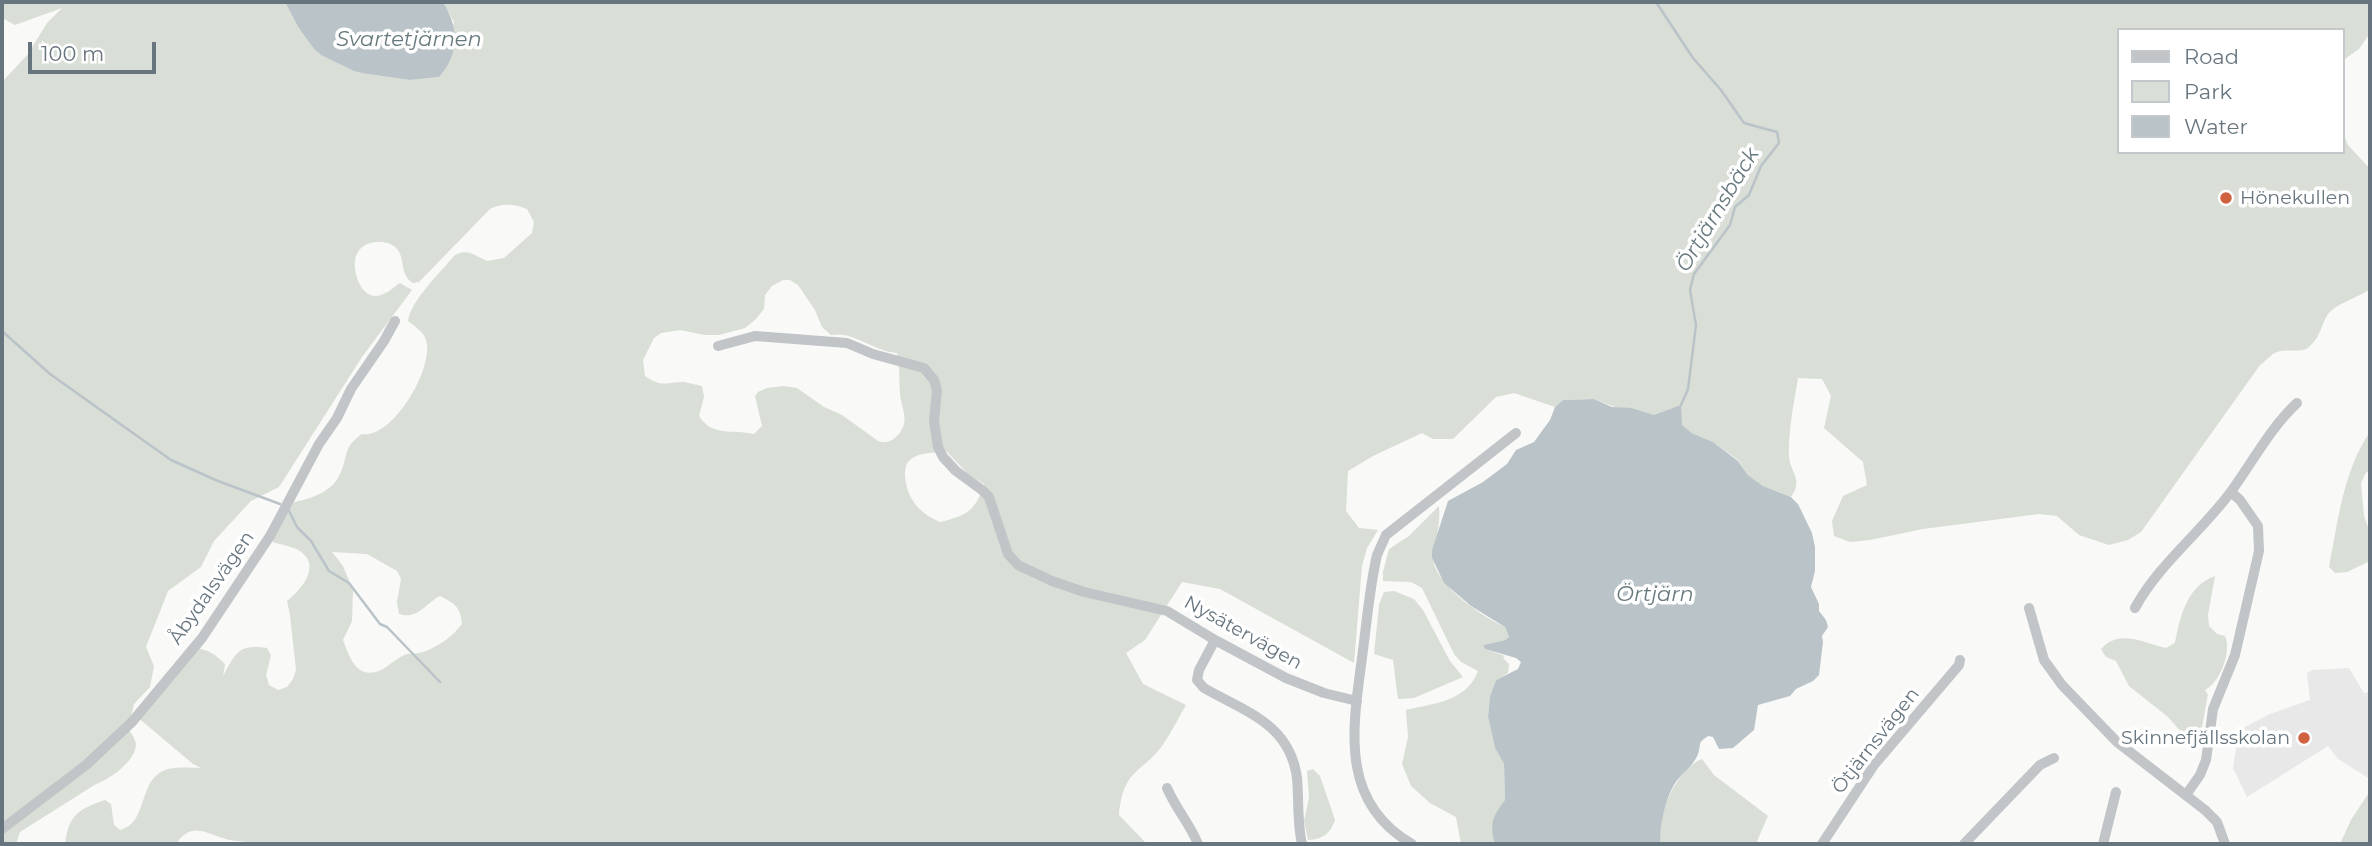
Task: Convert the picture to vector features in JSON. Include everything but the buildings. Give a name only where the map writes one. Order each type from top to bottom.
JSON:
[{"type":"street","name":"Åbydalsvägen","points":[[2,829],[86,765],[132,722],[202,638],[270,536],[318,444],[337,418],[351,388],[395,321]]},
{"type":"street","name":"Nysätervägen","points":[[718,346],[755,337],[847,343],[873,354],[924,368],[934,380],[937,390],[934,421],[938,447],[956,471],[989,498],[1012,560],[1052,581],[1084,592],[1167,611],[1304,687],[1357,701]]},
{"type":"street","points":[[2135,608],[2147,586],[2231,492],[2285,414],[2297,403]]},
{"type":"street","points":[[1412,844],[1382,818],[1372,805],[1359,777],[1354,757],[1353,735],[1357,701],[1380,544],[1386,535],[1516,433]]},
{"type":"street","points":[[2186,795],[2200,775],[2206,760],[2213,709],[2235,655],[2259,551],[2258,526],[2231,492]]},
{"type":"street","points":[[2029,608],[2044,660],[2062,685],[2117,742],[2217,822],[2225,844]]},
{"type":"street","points":[[1215,640],[1199,670],[1197,680],[1204,688],[1264,722],[1281,736],[1288,746],[1295,765],[1302,844]]},
{"type":"street","name":"Ötjärnsvägen","points":[[1822,844],[1874,765],[1959,665],[1960,660]]},
{"type":"street","points":[[1965,844],[2040,765],[2054,758]]},
{"type":"street","points":[[1167,789],[1174,805],[1187,820],[1198,844]]},
{"type":"street","points":[[2103,844],[2116,792]]},
{"type":"shaded area","name":"Skinnefjällsskolan","points":[[2349,668],[2364,693],[2370,692],[2370,779],[2338,759],[2328,746],[2247,797],[2233,768],[2239,730],[2270,714],[2310,700],[2307,673],[2313,670]]},
{"type":"green space","points":[[2,2],[285,2],[298,27],[321,55],[367,74],[410,80],[439,77],[454,22],[443,2],[2370,2],[2370,33],[2359,49],[2344,60],[2344,28],[2116,28],[2116,154],[2344,154],[2344,135],[2348,145],[2370,169],[2370,289],[2332,310],[2309,347],[2277,352],[2260,365],[2141,532],[2128,540],[2109,545],[2079,535],[2057,516],[2039,514],[1923,529],[1870,540],[1850,542],[1834,536],[1832,521],[1843,496],[1867,485],[1863,462],[1824,428],[1831,396],[1822,379],[1798,378],[1789,437],[1789,456],[1796,481],[1791,497],[1763,486],[1748,475],[1738,460],[1713,442],[1692,433],[1682,425],[1632,408],[1620,409],[1594,399],[1563,400],[1555,407],[1514,393],[1496,397],[1453,439],[1433,439],[1422,433],[1348,471],[1346,511],[1359,528],[1378,530],[1367,548],[1362,566],[1354,663],[1220,589],[1182,582],[1145,640],[1126,653],[1143,684],[1186,705],[1164,743],[1130,779],[1121,799],[1119,815],[1147,844],[254,844],[193,831],[176,844],[65,844],[73,819],[88,806],[105,800],[111,804],[114,825],[120,830],[135,819],[155,776],[172,768],[201,768],[136,716],[193,648],[207,651],[221,660],[225,664],[223,676],[239,652],[250,647],[267,648],[271,655],[266,675],[269,685],[278,690],[287,687],[293,679],[296,670],[287,601],[307,578],[309,564],[300,551],[273,542],[269,534],[294,502],[313,497],[330,488],[338,478],[348,449],[355,439],[386,426],[409,399],[418,383],[427,352],[425,337],[408,321],[420,295],[455,255],[468,253],[487,261],[504,258],[532,233],[534,222],[527,209],[513,205],[499,206],[490,209],[419,282],[413,283],[408,279],[398,250],[394,246],[384,242],[372,242],[362,247],[356,256],[355,269],[363,290],[374,296],[381,295],[400,283],[412,290],[362,357],[279,487],[251,501],[214,541],[201,567],[168,591],[146,647],[154,666],[150,687],[134,704],[128,728],[136,744],[132,757],[115,774],[20,832],[16,844],[2,844],[2,82],[28,54],[47,23],[62,8],[15,25],[2,18]],"holes":[[[783,280],[790,280],[798,285],[815,310],[822,327],[831,335],[856,338],[897,353],[905,420],[902,430],[894,439],[887,442],[878,441],[797,388],[784,386],[767,388],[755,396],[762,426],[754,434],[716,430],[704,423],[699,416],[704,397],[702,386],[684,382],[664,384],[645,376],[643,360],[654,338],[661,333],[680,330],[719,335],[745,328],[764,309],[765,295],[772,286]],[[946,451],[968,474],[984,484],[969,511],[940,522],[915,504],[908,492],[905,474],[907,464],[912,458],[921,454]],[[332,552],[367,554],[397,571],[401,579],[397,602],[399,614],[416,613],[440,596],[456,606],[462,624],[449,637],[429,650],[404,655],[374,672],[361,671],[352,661],[343,640],[352,621],[353,590],[343,566]]]},
{"type":"green space","points":[[2370,432],[2370,469],[2361,483],[2364,516],[2370,533],[2370,561],[2347,572],[2335,573],[2329,567],[2343,497],[2353,463]]},
{"type":"green space","points":[[1439,506],[1439,527],[1432,553],[1435,566],[1449,588],[1471,607],[1505,627],[1509,637],[1483,645],[1485,649],[1505,656],[1503,658],[1509,664],[1508,673],[1496,680],[1490,696],[1488,717],[1495,748],[1504,764],[1505,800],[1495,844],[1461,844],[1456,817],[1430,803],[1411,786],[1402,764],[1408,737],[1406,710],[1438,703],[1458,695],[1473,681],[1478,671],[1461,662],[1454,654],[1422,588],[1411,582],[1383,581],[1389,549],[1409,536]]},
{"type":"green space","points":[[2215,576],[2208,615],[2209,626],[2217,634],[2225,636],[2227,650],[2220,674],[2205,690],[2208,695],[2197,744],[2188,740],[2168,717],[2129,686],[2116,661],[2106,657],[2101,649],[2116,639],[2124,638],[2166,648],[2175,643],[2182,613],[2191,594]]},
{"type":"green space","points":[[1394,591],[1414,599],[1423,610],[1450,661],[1463,677],[1414,698],[1398,699],[1393,660],[1374,654],[1379,605],[1384,592]]},
{"type":"green space","points":[[1702,759],[1714,775],[1768,816],[1757,841],[1759,844],[1661,844],[1661,821],[1669,796],[1684,773]]},
{"type":"green space","points":[[1313,769],[1320,776],[1335,820],[1325,835],[1308,840],[1304,821],[1309,798],[1307,771]]},
{"type":"green space","points":[[2370,791],[2370,844],[2340,844],[2351,820]]},
{"type":"water","name":"Svartetjärnen","points":[[285,2],[443,2],[452,21],[454,50],[439,77],[410,80],[354,71],[314,49]]},
{"type":"water","name":"Örtjärn","points":[[1594,399],[1612,407],[1632,408],[1654,415],[1681,405],[1682,425],[1692,433],[1713,442],[1738,461],[1748,475],[1763,486],[1791,497],[1798,504],[1812,533],[1815,547],[1815,571],[1811,587],[1828,627],[1822,636],[1819,675],[1796,689],[1790,696],[1758,705],[1754,730],[1733,748],[1719,749],[1713,737],[1708,736],[1702,741],[1696,758],[1677,781],[1668,798],[1662,822],[1661,844],[1495,844],[1493,820],[1505,800],[1504,764],[1495,748],[1488,717],[1490,696],[1496,680],[1518,669],[1521,662],[1485,649],[1483,645],[1509,637],[1505,627],[1471,606],[1444,583],[1432,558],[1432,550],[1448,501],[1483,482],[1507,464],[1516,450],[1534,442],[1550,420],[1555,407],[1563,400]]},
{"type":"waterway","name":"Örtjärnsbäck","points":[[1656,2],[1693,58],[1721,90],[1744,123],[1777,132],[1779,143],[1761,166],[1749,195],[1735,207],[1730,225],[1694,274],[1690,290],[1696,325],[1688,389],[1681,405]]},
{"type":"waterway","points":[[2,331],[50,374],[171,460],[280,504]]},
{"type":"waterway","points":[[288,509],[297,527],[311,541],[329,571],[349,583],[380,624],[387,627],[440,682]]},
{"type":"place","name":"Hönekullen","points":[[2226,198]]},
{"type":"place","name":"Skinnefjällsskolan","points":[[2304,738]]}]
